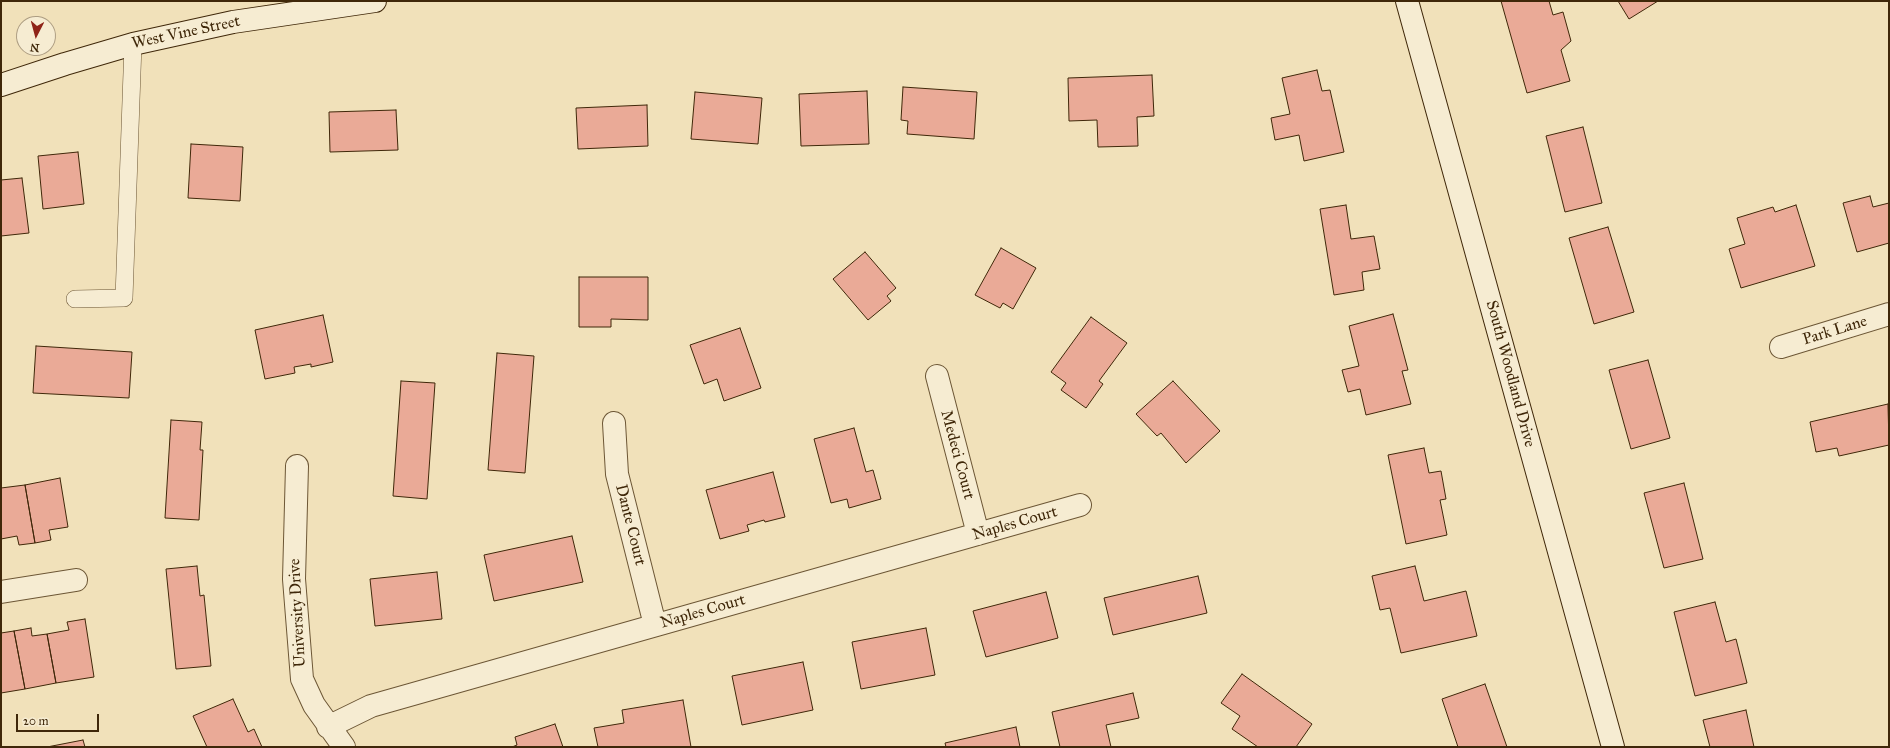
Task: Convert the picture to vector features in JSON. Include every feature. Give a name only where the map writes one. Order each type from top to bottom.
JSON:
[{"type":"street","name":"West Vine Street","points":[[1,85],[133,44],[234,22],[375,1]]},
{"type":"street","name":"South Woodland Drive","points":[[1407,1],[1613,747]]},
{"type":"street","name":"Park Lane","points":[[1782,347],[1889,314]]},
{"type":"street","name":"Medeci Court","points":[[937,376],[978,534]]},
{"type":"street","name":"Dante Court","points":[[614,423],[617,474],[656,625]]},
{"type":"street","name":"University Drive","points":[[296,466],[294,579],[302,678],[314,705],[328,727],[344,747]]},
{"type":"street","name":"Naples Court","points":[[328,727],[371,706],[1080,505]]},
{"type":"street","points":[[1,592],[76,580]]},
{"type":"lane","points":[[75,299],[124,298],[133,44]]},
{"type":"building","points":[[1501,1],[1549,1],[1553,15],[1563,12],[1571,41],[1561,50],[1570,81],[1527,93]]},
{"type":"building","points":[[1618,1],[1658,1],[1629,19]]},
{"type":"building","points":[[1317,70],[1322,91],[1330,90],[1344,152],[1304,161],[1299,135],[1275,140],[1271,118],[1290,114],[1282,78]]},
{"type":"building","points":[[1152,75],[1154,116],[1137,117],[1138,146],[1098,147],[1097,120],[1069,121],[1068,78]]},
{"type":"building","points":[[903,87],[977,92],[974,139],[907,134],[908,121],[901,120]]},
{"type":"building","points":[[867,91],[869,144],[801,146],[799,94]]},
{"type":"building","points":[[695,92],[762,98],[758,144],[691,139]]},
{"type":"building","points":[[647,105],[648,146],[578,149],[576,108]]},
{"type":"building","points":[[396,110],[398,150],[330,152],[329,112]]},
{"type":"building","points":[[1583,127],[1602,203],[1565,212],[1546,136]]},
{"type":"building","points":[[191,144],[243,147],[240,201],[188,198]]},
{"type":"building","points":[[78,152],[84,204],[43,209],[38,156]]},
{"type":"building","points":[[22,178],[29,233],[1,236],[1,180]]},
{"type":"building","points":[[1870,196],[1873,207],[1889,203],[1889,243],[1857,252],[1843,203]]},
{"type":"building","points":[[1346,205],[1351,239],[1374,236],[1380,269],[1362,272],[1364,290],[1334,295],[1320,209]]},
{"type":"building","points":[[1796,205],[1815,266],[1741,288],[1729,249],[1745,244],[1737,218],[1773,207],[1775,212]]},
{"type":"building","points":[[1608,227],[1634,312],[1594,324],[1569,238]]},
{"type":"building","points":[[1001,248],[1036,268],[1013,309],[1003,303],[1000,308],[975,295]]},
{"type":"building","points":[[865,252],[896,288],[887,296],[891,301],[868,320],[833,279]]},
{"type":"building","points":[[579,277],[648,277],[648,320],[611,319],[611,327],[579,327]]},
{"type":"building","points":[[1393,314],[1408,370],[1402,371],[1411,404],[1366,415],[1360,389],[1348,392],[1342,370],[1359,366],[1349,326]]},
{"type":"building","points":[[323,315],[333,362],[311,367],[311,364],[294,367],[295,373],[265,379],[255,330]]},
{"type":"building","points":[[1091,317],[1127,343],[1099,381],[1103,384],[1086,408],[1061,390],[1066,383],[1051,372]]},
{"type":"building","points":[[740,328],[761,388],[724,401],[717,379],[704,384],[690,345]]},
{"type":"building","points":[[36,346],[132,352],[129,398],[33,393]]},
{"type":"building","points":[[497,353],[534,356],[525,473],[488,470]]},
{"type":"building","points":[[1648,360],[1670,438],[1631,449],[1609,370]]},
{"type":"building","points":[[401,381],[435,383],[427,499],[393,496]]},
{"type":"building","points":[[1173,381],[1220,431],[1186,463],[1161,433],[1157,436],[1136,414]]},
{"type":"building","points":[[1888,404],[1889,445],[1839,456],[1837,448],[1816,452],[1810,422]]},
{"type":"building","points":[[171,420],[202,422],[200,450],[203,450],[199,520],[165,518]]},
{"type":"building","points":[[854,428],[866,472],[873,470],[881,499],[849,508],[847,499],[831,503],[814,439]]},
{"type":"building","points":[[1424,448],[1429,473],[1441,471],[1446,499],[1440,500],[1447,535],[1406,544],[1388,455]]},
{"type":"building","points":[[773,472],[785,517],[765,522],[764,520],[747,525],[749,531],[720,539],[706,490]]},
{"type":"building","points":[[60,478],[68,527],[49,530],[51,540],[35,543],[25,485]]},
{"type":"building","points":[[1684,483],[1703,559],[1664,568],[1644,493]]},
{"type":"building","points":[[25,485],[35,543],[19,545],[17,536],[1,539],[1,488]]},
{"type":"building","points":[[572,536],[583,582],[494,601],[484,555]]},
{"type":"building","points":[[197,566],[200,596],[204,595],[211,666],[176,669],[166,569]]},
{"type":"building","points":[[1415,566],[1424,601],[1466,591],[1477,636],[1401,653],[1390,608],[1380,610],[1372,576]]},
{"type":"building","points":[[437,572],[442,619],[375,626],[370,579]]},
{"type":"building","points":[[1198,576],[1207,613],[1113,635],[1104,598]]},
{"type":"building","points":[[1046,592],[1058,638],[986,657],[973,611]]},
{"type":"building","points":[[1715,602],[1726,642],[1736,639],[1747,683],[1695,696],[1674,612]]},
{"type":"building","points":[[85,619],[94,677],[56,683],[47,634],[69,630],[67,622]]},
{"type":"building","points":[[31,628],[32,636],[47,634],[56,683],[25,689],[14,631]]},
{"type":"building","points":[[926,628],[935,675],[861,689],[852,642]]},
{"type":"building","points":[[14,631],[25,689],[1,693],[1,633]]},
{"type":"building","points":[[803,662],[813,710],[742,725],[732,676]]},
{"type":"building","points":[[1242,674],[1312,724],[1296,747],[1258,747],[1232,729],[1240,716],[1221,703]]},
{"type":"building","points":[[1485,684],[1507,747],[1458,747],[1442,699]]},
{"type":"building","points":[[1133,693],[1139,718],[1106,725],[1111,747],[1060,747],[1052,712]]},
{"type":"building","points":[[233,699],[248,732],[254,729],[262,747],[207,747],[193,716]]},
{"type":"building","points":[[683,700],[691,747],[598,747],[594,728],[624,723],[622,710]]},
{"type":"building","points":[[1746,710],[1754,747],[1710,747],[1703,720]]},
{"type":"building","points":[[555,724],[563,747],[512,747],[517,745],[515,737]]},
{"type":"building","points":[[1016,727],[1020,747],[946,747],[945,743]]},
{"type":"building","points":[[83,740],[85,747],[47,747]]}]
